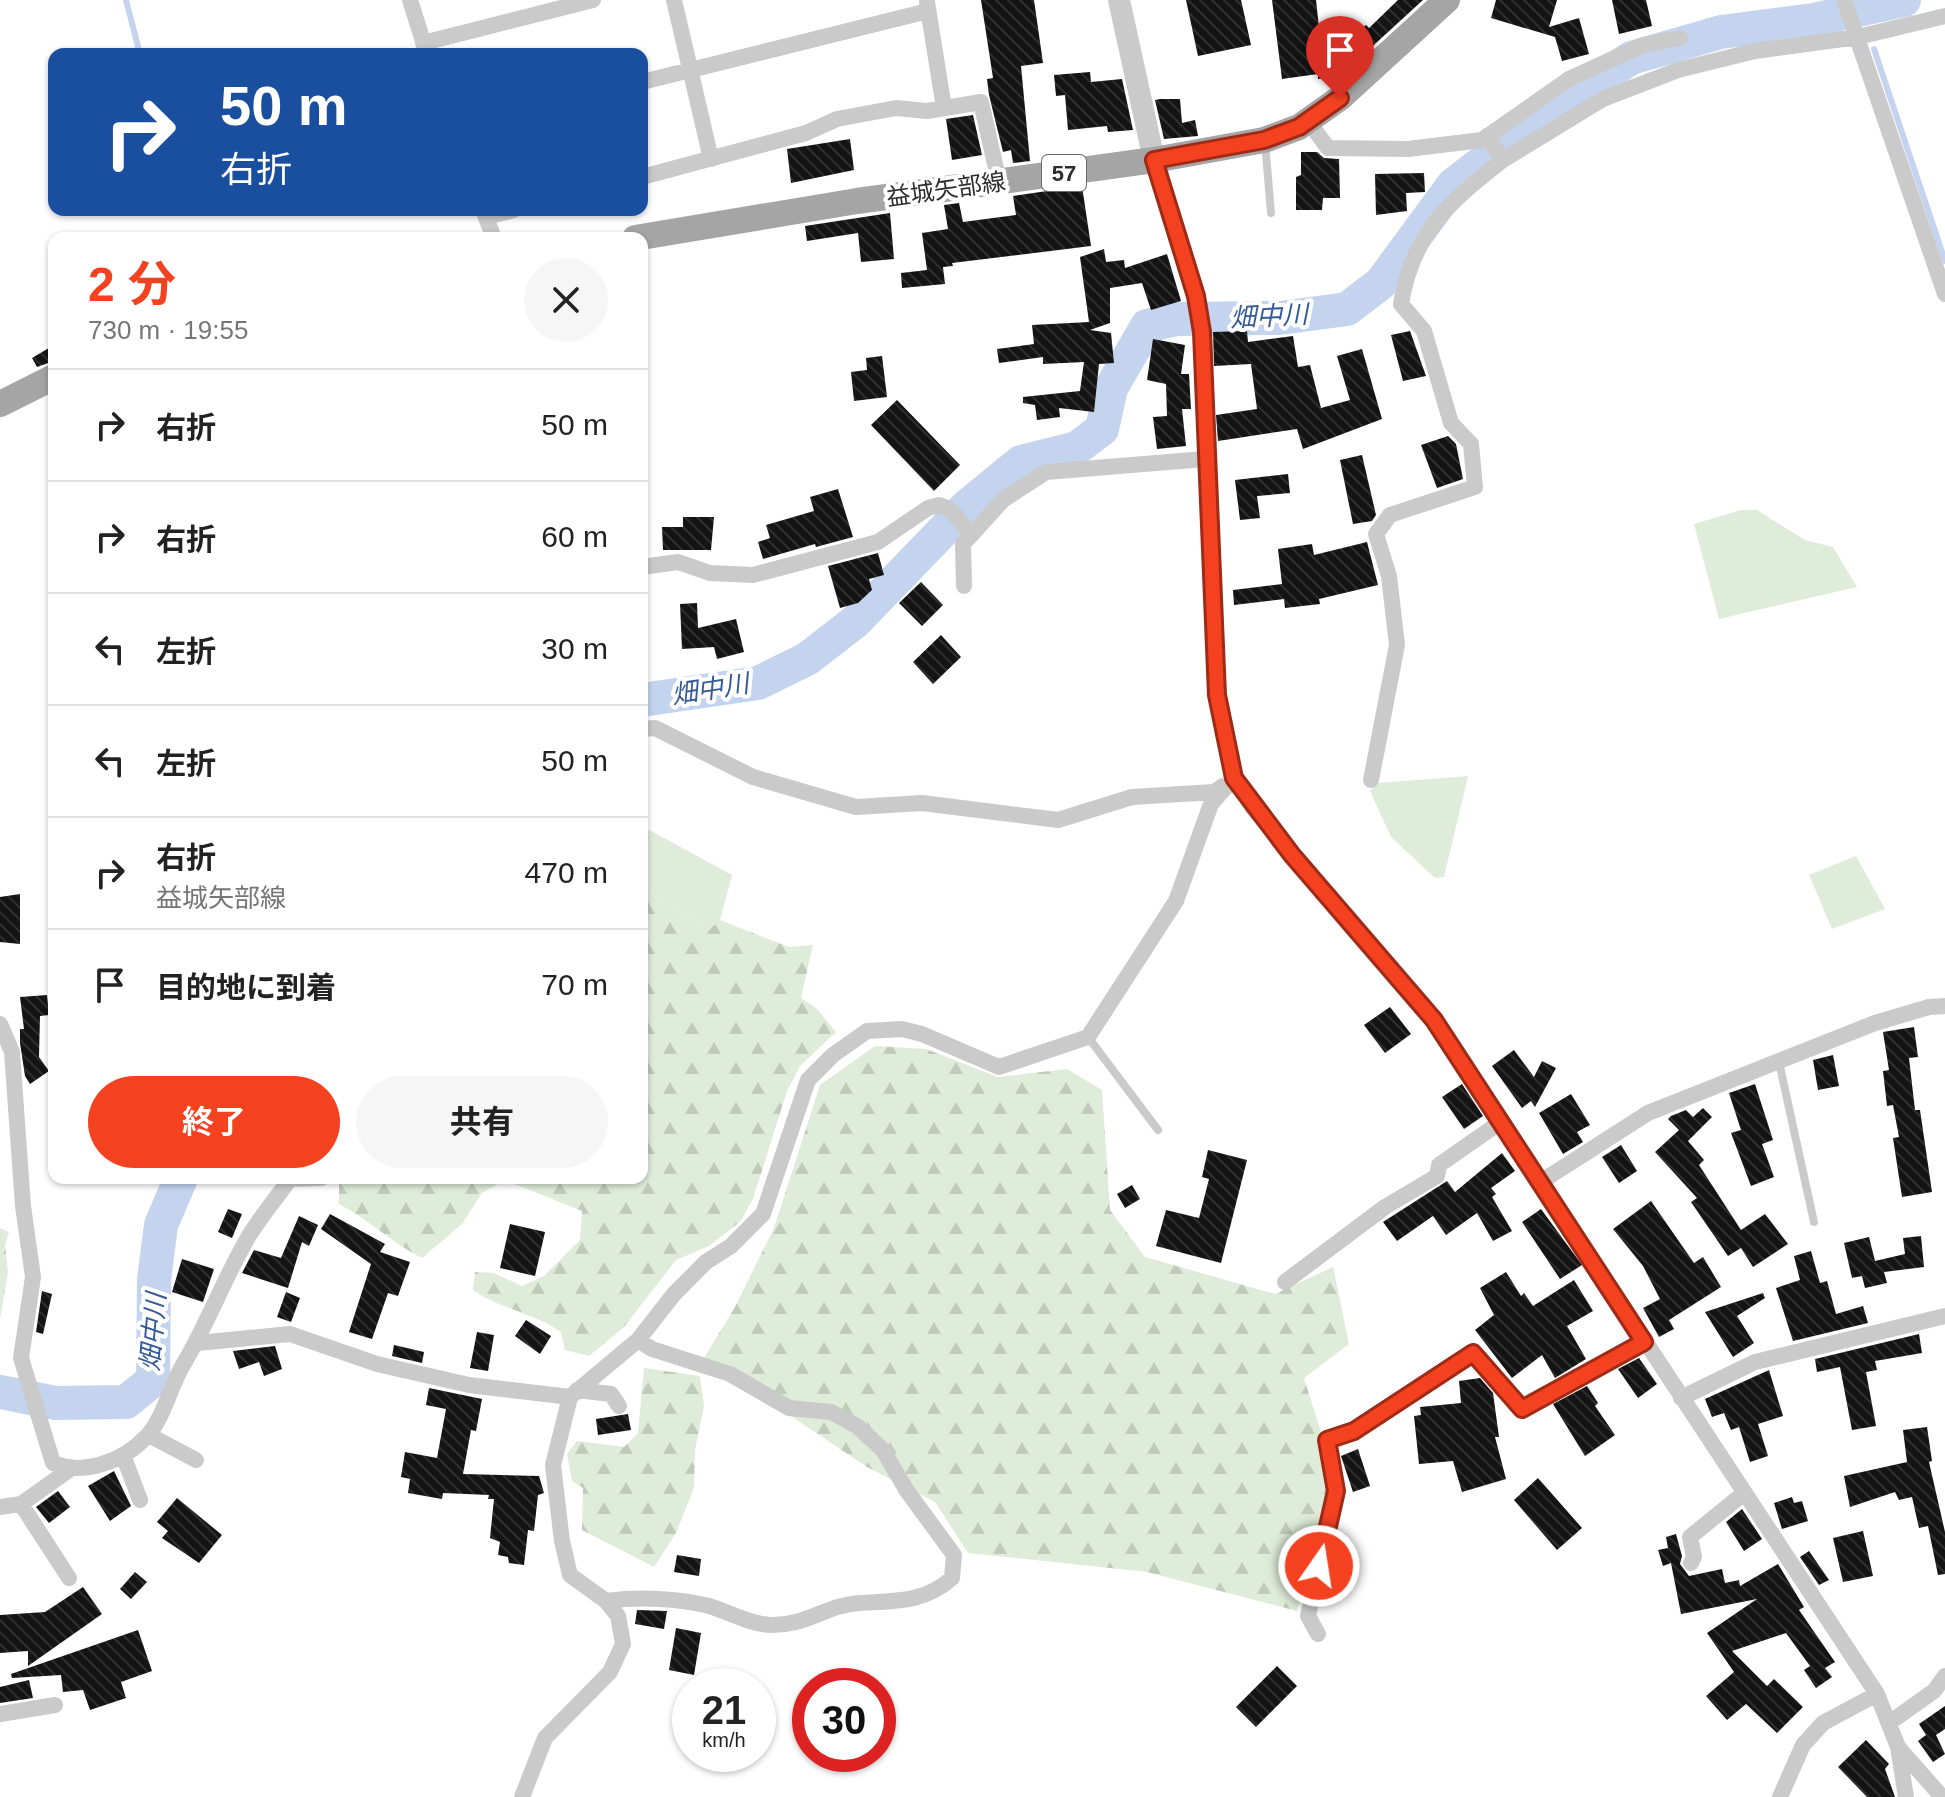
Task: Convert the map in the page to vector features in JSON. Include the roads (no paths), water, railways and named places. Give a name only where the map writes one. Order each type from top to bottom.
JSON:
[{"type":"main road","name":"益城矢部線","points":[[648,236],[1154,160],[1264,140],[1308,121],[1340,98],[1447,0]]},
{"type":"main road","points":[[0,404],[48,380]]},
{"type":"street","points":[[410,0],[425,48]]},
{"type":"street","points":[[428,48],[593,0]]},
{"type":"street","points":[[674,0],[711,159]]},
{"type":"street","points":[[1119,0],[1154,160],[1196,296],[1202,332],[1217,695],[1234,778],[1292,855],[1434,1020],[1542,1181],[1743,1494],[1877,1694],[1898,1747],[1906,1797]]},
{"type":"street","points":[[1844,2],[1945,294]]},
{"type":"street","points":[[648,80],[928,5],[944,108]]},
{"type":"street","points":[[1371,780],[1397,645],[1389,576],[1376,534],[1390,515],[1475,487],[1471,444],[1451,423],[1424,331],[1401,304],[1406,274],[1418,244],[1432,224],[1463,191],[1502,159],[1603,99],[1678,70],[1755,51],[1945,16]]},
{"type":"street","points":[[1308,121],[1328,148],[1408,149],[1488,138],[1569,79],[1643,45],[1680,38]]},
{"type":"street","points":[[648,175],[806,133],[837,119],[896,108],[927,111],[981,102],[999,182]]},
{"type":"street","points":[[1488,138],[1502,159]]},
{"type":"street","points":[[964,586],[963,544],[969,531],[1003,500],[1046,472],[1205,459]]},
{"type":"street","points":[[648,566],[678,562],[710,573],[753,575],[878,542],[928,508],[939,505],[951,510],[969,531]]},
{"type":"street","points":[[648,729],[655,728],[753,777],[856,807],[922,803],[1058,820],[1132,797],[1214,792],[1234,778]]},
{"type":"street","points":[[522,1797],[545,1738],[610,1672],[623,1644],[618,1616],[606,1601],[570,1575],[562,1541],[553,1465],[573,1394],[638,1340],[674,1294],[706,1262],[731,1246],[763,1214],[808,1080],[833,1055],[867,1031],[902,1029],[922,1034],[999,1067],[1088,1037],[1176,901],[1211,804],[1234,778]]},
{"type":"street","points":[[1542,1181],[1648,1113],[1875,1023],[1929,1007],[1945,1006]]},
{"type":"street","points":[[0,1024],[12,1052],[23,1206],[33,1277],[21,1358],[53,1463],[69,1470],[85,1469],[123,1455],[149,1435],[250,1235],[286,1184]]},
{"type":"street","points":[[1285,1282],[1385,1207],[1437,1176],[1439,1165],[1502,1121]]},
{"type":"street","points":[[1681,1398],[1755,1362],[1945,1316]]},
{"type":"street","points":[[198,1343],[290,1334],[377,1364],[454,1382],[573,1394],[611,1394],[619,1406]]},
{"type":"street","points":[[606,1601],[638,1597],[704,1605],[765,1625],[798,1624],[857,1603],[889,1604],[921,1596],[952,1578],[954,1555],[907,1491],[883,1450],[857,1426],[831,1412],[789,1408],[730,1374],[652,1349],[638,1340]]},
{"type":"street","points":[[1318,1634],[1308,1616],[1336,1491],[1327,1440],[1354,1431],[1473,1353],[1522,1409],[1644,1342]]},
{"type":"street","points":[[149,1435],[196,1460]]},
{"type":"street","points":[[123,1455],[140,1500]]},
{"type":"street","points":[[0,1507],[21,1504],[69,1470]]},
{"type":"street","points":[[1691,1563],[1694,1557],[1690,1537],[1743,1494]]},
{"type":"street","points":[[21,1504],[69,1578]]},
{"type":"street","points":[[1889,1723],[1934,1691],[1945,1676]]},
{"type":"street","points":[[1780,1797],[1803,1745],[1823,1723],[1877,1694]]},
{"type":"street","points":[[0,1714],[55,1705]]},
{"type":"street","points":[[1898,1747],[1942,1797]]},
{"type":"lane","points":[[1264,140],[1271,213]]},
{"type":"lane","points":[[1088,1037],[1158,1130]]},
{"type":"lane","points":[[1779,1062],[1814,1222]]},
{"type":"waterway","points":[[126,0],[138,48]]},
{"type":"waterway","name":"畑中川","points":[[648,699],[758,683],[807,659],[856,621],[966,507],[1021,462],[1077,448],[1102,429],[1111,388],[1147,326],[1176,319],[1280,318],[1347,309],[1381,283],[1453,185],[1528,127],[1631,58],[1721,32],[1813,20],[1904,0]]},
{"type":"waterway","points":[[1874,49],[1945,261]]},
{"type":"waterway","name":"畑中川","points":[[0,1392],[56,1403],[126,1402],[153,1380],[154,1280],[161,1225],[178,1184]]}]
